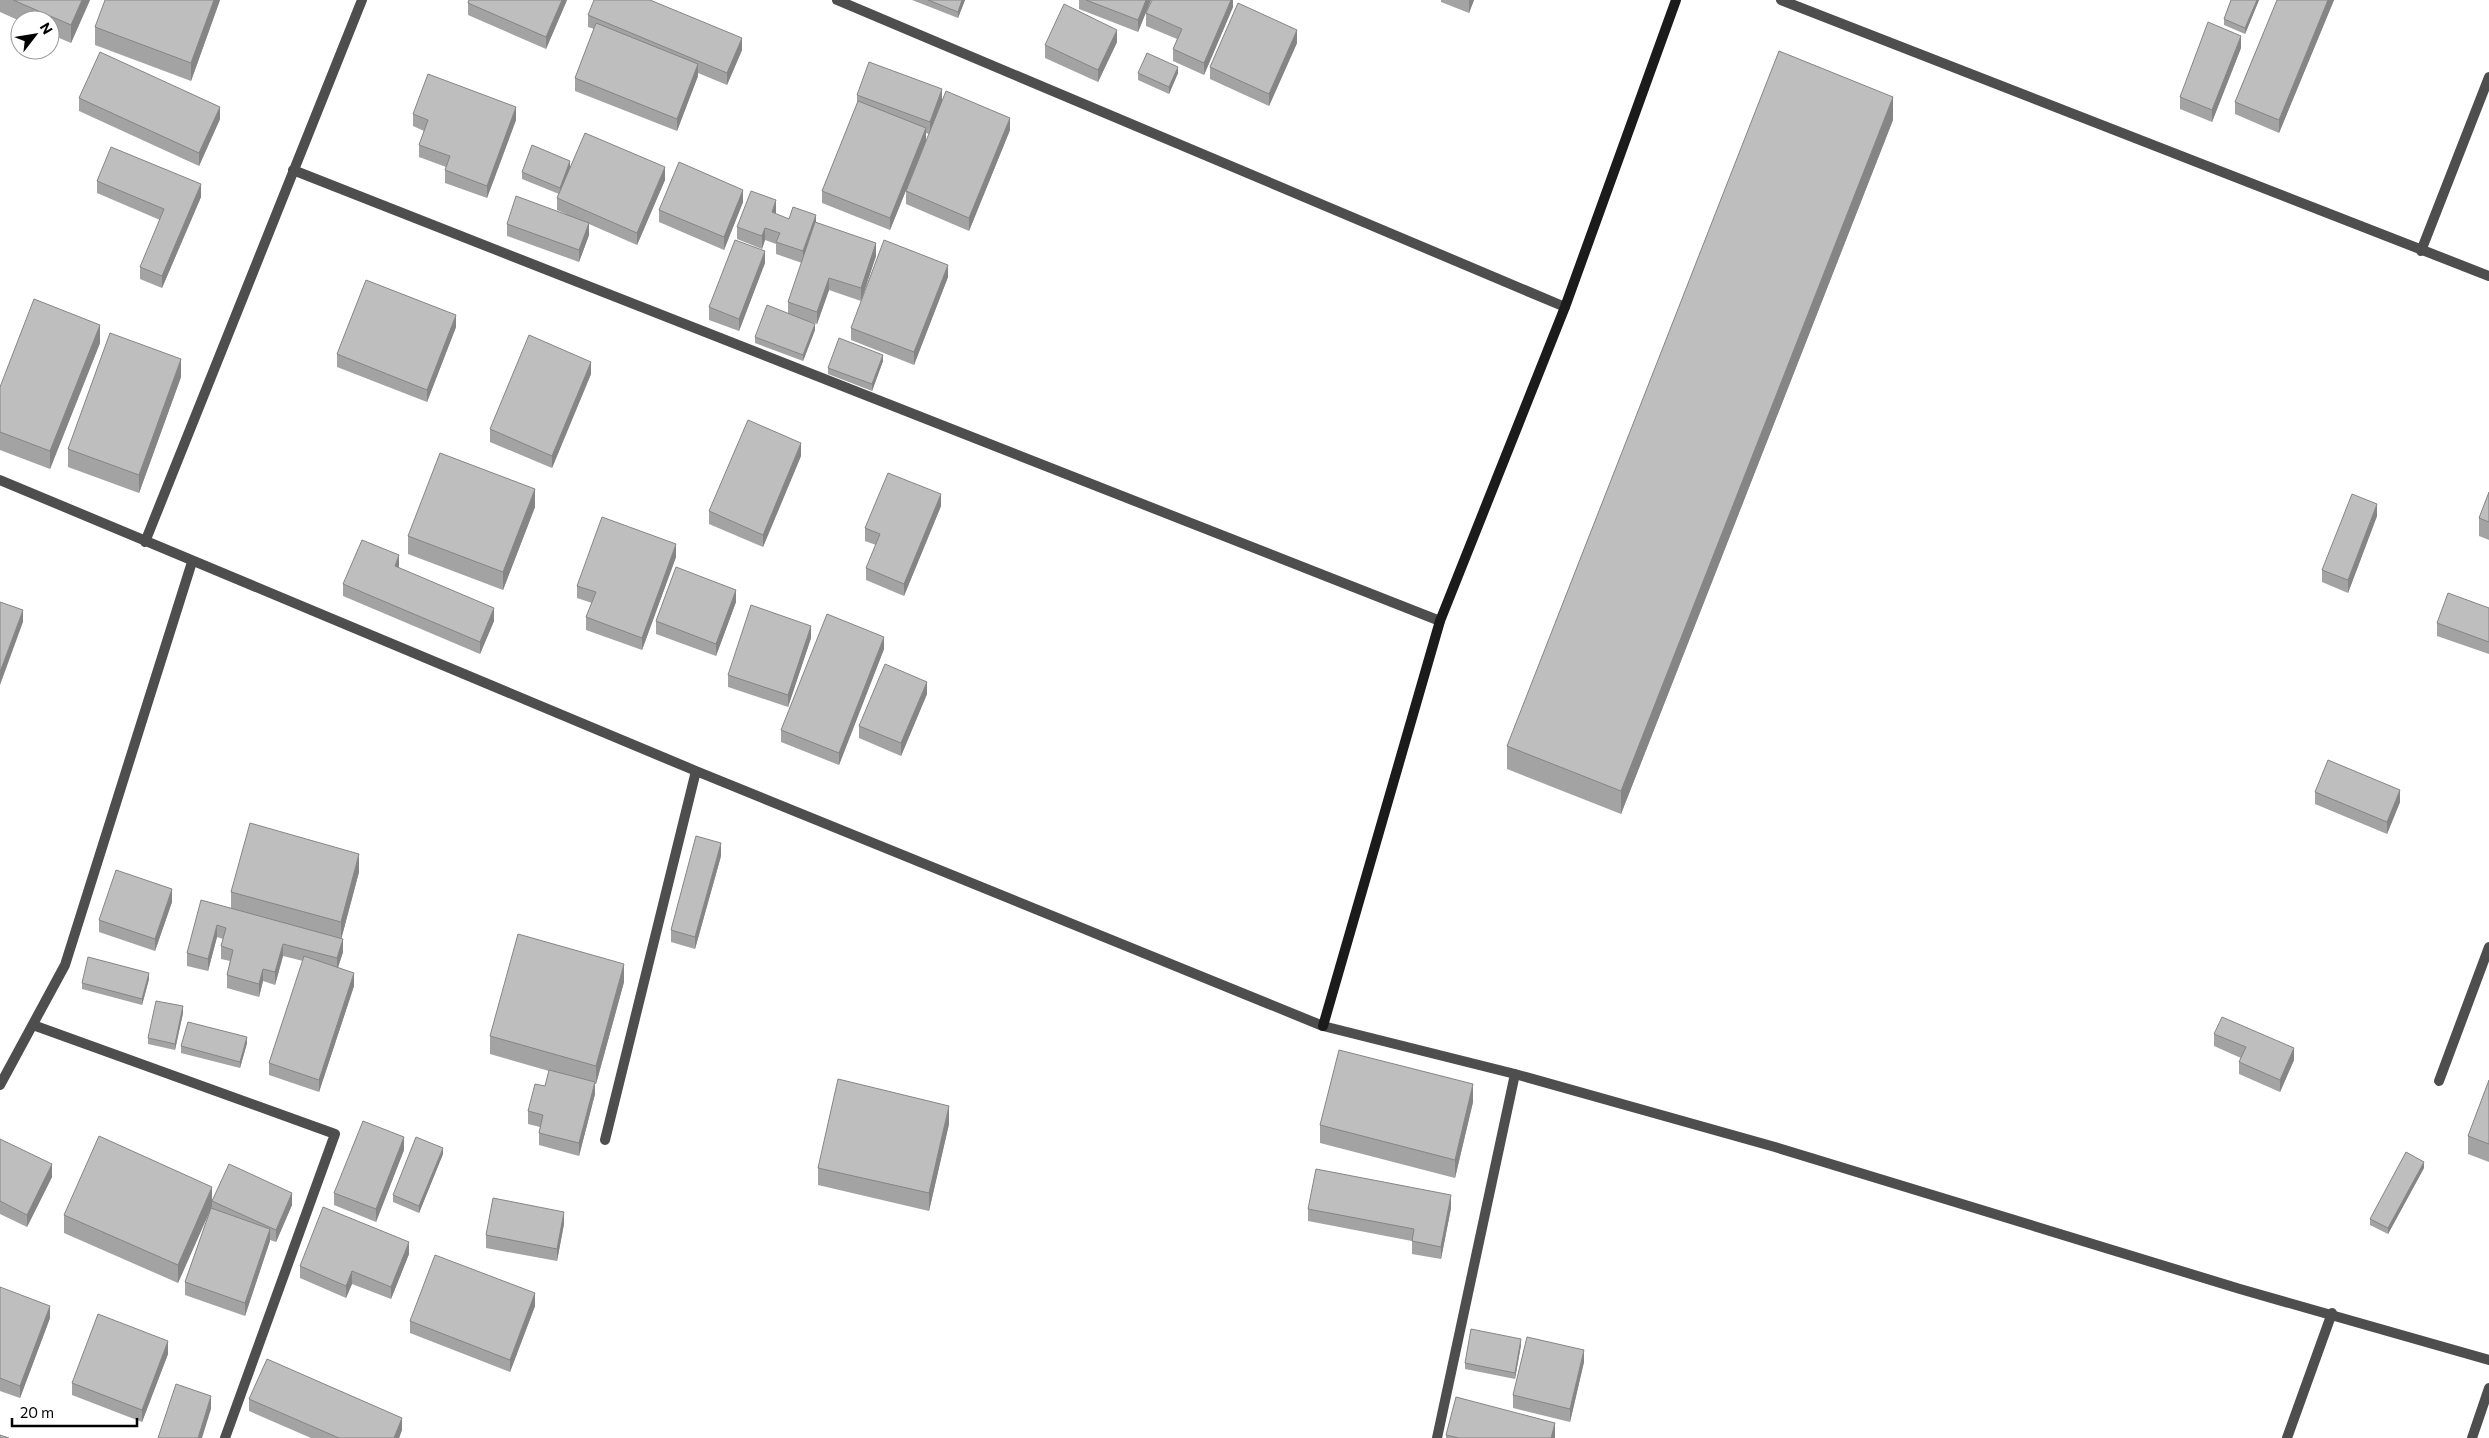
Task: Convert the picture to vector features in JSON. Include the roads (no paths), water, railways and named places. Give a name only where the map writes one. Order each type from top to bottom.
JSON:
[{"type":"street","points":[[145,542],[362,0]]},
{"type":"street","points":[[837,0],[1565,307]]},
{"type":"street","points":[[1323,1026],[1440,621],[1565,307],[1676,0]]},
{"type":"street","points":[[1781,0],[2489,276]]},
{"type":"street","points":[[2421,251],[2489,77]]},
{"type":"street","points":[[293,170],[1440,621]]},
{"type":"street","points":[[0,480],[192,562],[696,771],[1323,1026],[1515,1074],[1774,1147],[2231,1286],[2332,1313],[2489,1360]]},
{"type":"street","points":[[0,1085],[65,965],[192,562]]},
{"type":"street","points":[[605,1140],[696,771]]},
{"type":"street","points":[[2439,1081],[2489,947]]},
{"type":"street","points":[[33,1025],[335,1134],[225,1438]]},
{"type":"street","points":[[1437,1438],[1515,1074]]},
{"type":"street","points":[[2287,1438],[2332,1313]]},
{"type":"street","points":[[2472,1438],[2489,1388]]}]
